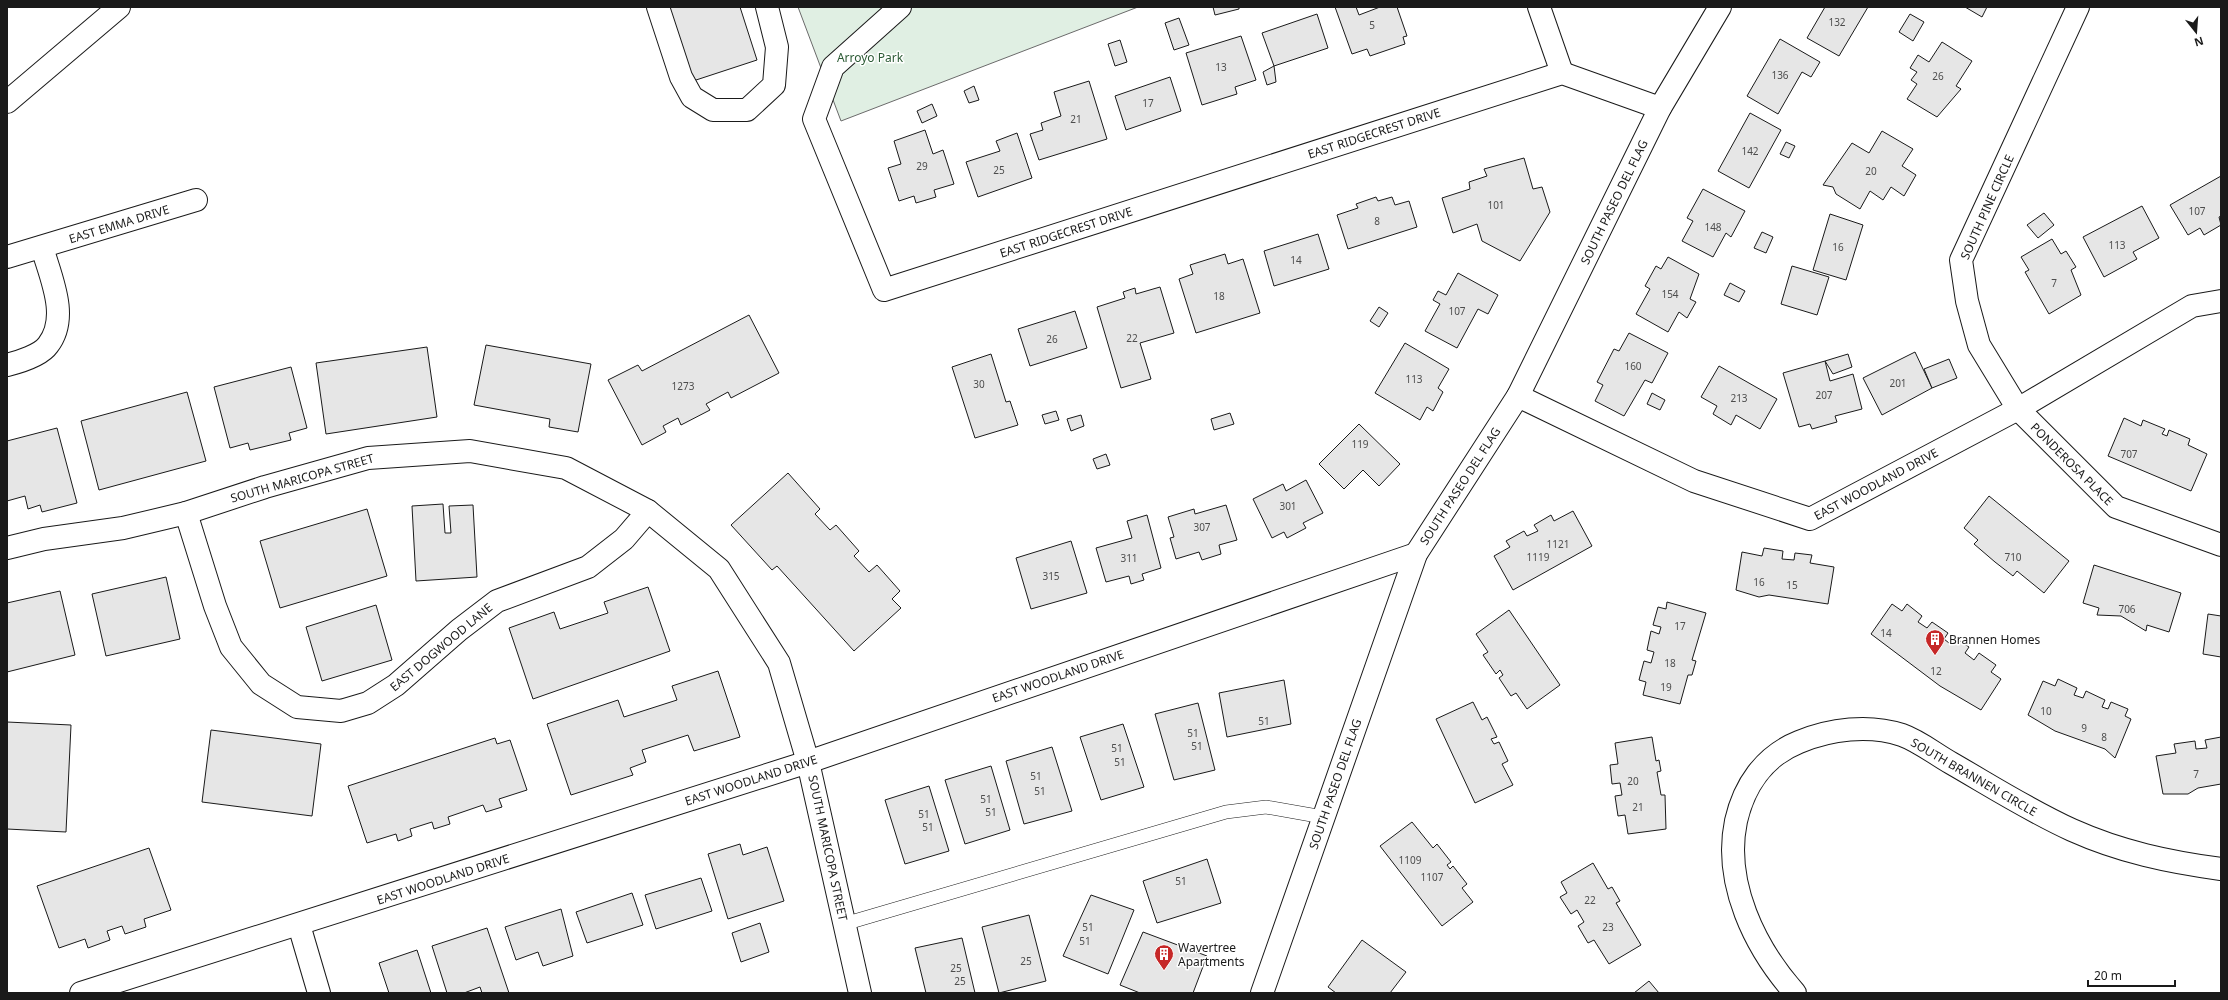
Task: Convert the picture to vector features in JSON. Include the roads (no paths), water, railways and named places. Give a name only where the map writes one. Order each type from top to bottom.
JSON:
[{"type":"street","points":[[7,102],[119,7]]},
{"type":"street","points":[[658,7],[681,77],[692,97],[713,110],[747,110],[774,85],[777,47],[767,7]]},
{"type":"street","name":"EAST RIDGECREST DRIVE","points":[[900,7],[833,67],[814,119],[884,290],[1562,73]]},
{"type":"street","points":[[1539,7],[1562,73],[1660,108]]},
{"type":"street","name":"SOUTH PASEO DEL FLAG","points":[[1262,993],[1416,554],[1518,396],[1660,108],[1720,7]]},
{"type":"street","name":"SOUTH PINE CIRCLE","points":[[2018,409],[1979,345],[1967,301],[1961,260],[2078,7]]},
{"type":"street","name":"EAST EMMA DRIVE","points":[[7,257],[196,200]]},
{"type":"street","points":[[7,365],[27,359],[48,346],[58,323],[57,299],[42,247]]},
{"type":"street","name":"EAST WOODLAND DRIVE","points":[[1518,396],[1694,481],[1810,518],[2018,409],[2192,306],[2221,301]]},
{"type":"street","name":"PONDEROSA PLACE","points":[[2018,409],[2116,508],[2221,545]]},
{"type":"street","name":"SOUTH MARICOPA STREET","points":[[7,548],[44,539],[123,528],[186,513],[265,487],[368,458],[470,451],[566,468],[648,511],[719,569],[779,663],[808,762],[860,993]]},
{"type":"street","name":"EAST DOGWOOD LANE","points":[[186,513],[215,606],[231,646],[261,684],[298,707],[341,711],[368,703],[396,685],[453,635],[497,601],[588,567],[624,539],[648,511]]},
{"type":"street","name":"EAST WOODLAND DRIVE","points":[[81,993],[299,925],[808,762],[1416,554]]},
{"type":"street","name":"SOUTH BRANNEN CIRCLE","points":[[1795,993],[1759,945],[1744,910],[1736,880],[1734,831],[1746,790],[1757,773],[1772,757],[1788,746],[1827,732],[1865,729],[1901,735],[2035,812],[2090,838],[2134,853],[2170,862],[2221,869]]},
{"type":"street","points":[[299,925],[319,993]]},
{"type":"lane","points":[[844,924],[1226,812],[1266,807],[1323,817]]},
{"type":"place","name":"Brannen Homes","points":[[1935,656]]},
{"type":"place","name":"Wavertree Apartments","points":[[1164,971]]},
{"type":"park label","name":"Arroyo Park","points":[[870,57]]}]
